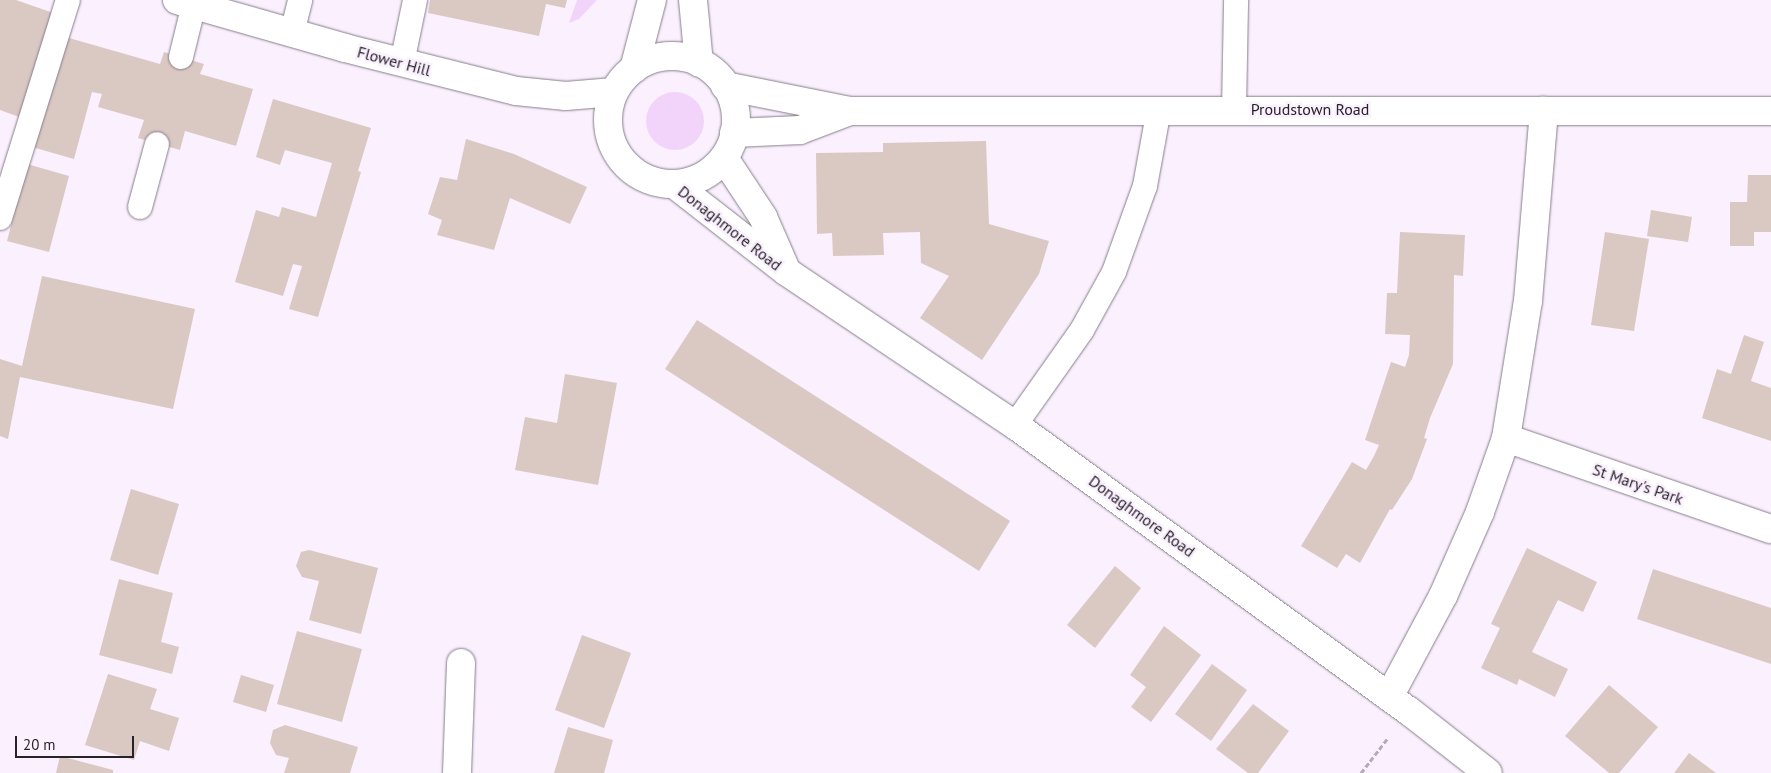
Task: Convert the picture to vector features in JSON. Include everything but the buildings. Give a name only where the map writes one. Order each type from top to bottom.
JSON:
[{"type":"main road","points":[[634,69],[666,57],[683,57],[699,63],[726,86],[735,114],[734,133],[724,158],[708,172],[692,181],[674,184],[646,179],[628,166],[614,149],[608,120],[614,92],[634,69],[652,0]]},
{"type":"main road","points":[[693,0],[699,63]]},
{"type":"main road","name":"Flower Hill","points":[[189,2],[402,63],[516,91],[566,96],[614,92]]},
{"type":"main road","name":"Proudstown Road","points":[[726,86],[850,111],[1159,109],[1771,111]]},
{"type":"main road","name":"Proudstown Road","points":[[734,133],[800,130],[850,111]]},
{"type":"main road","points":[[1399,704],[1480,512],[1506,438],[1528,301],[1544,111]]},
{"type":"main road","name":"Donaghmore Road","points":[[724,158],[763,217],[787,272]]},
{"type":"main road","name":"Donaghmore Road","points":[[674,184],[787,272],[1015,425],[1399,704],[1488,773]]},
{"type":"main road","name":"St Mary's Park","points":[[1506,438],[1771,529]]},
{"type":"main road","points":[[457,773],[461,662]]},
{"type":"lane","points":[[0,218],[68,0]]},
{"type":"lane","points":[[292,33],[300,0]]},
{"type":"lane","points":[[402,63],[416,0]]},
{"type":"lane","points":[[1234,109],[1236,0]]},
{"type":"lane","points":[[181,57],[189,2]]},
{"type":"lane","points":[[1015,425],[1082,330],[1114,272],[1145,186],[1159,109]]},
{"type":"lane","points":[[140,208],[157,144]]},
{"type":"path","points":[[1362,773],[1399,704]]},
{"type":"shaded area","points":[[577,0],[597,0],[579,19],[569,23]]},
{"type":"shaded area","points":[[675,92],[686,94],[699,105],[704,121],[702,132],[691,145],[675,150],[664,148],[651,137],[646,121],[648,110],[659,97]]}]
